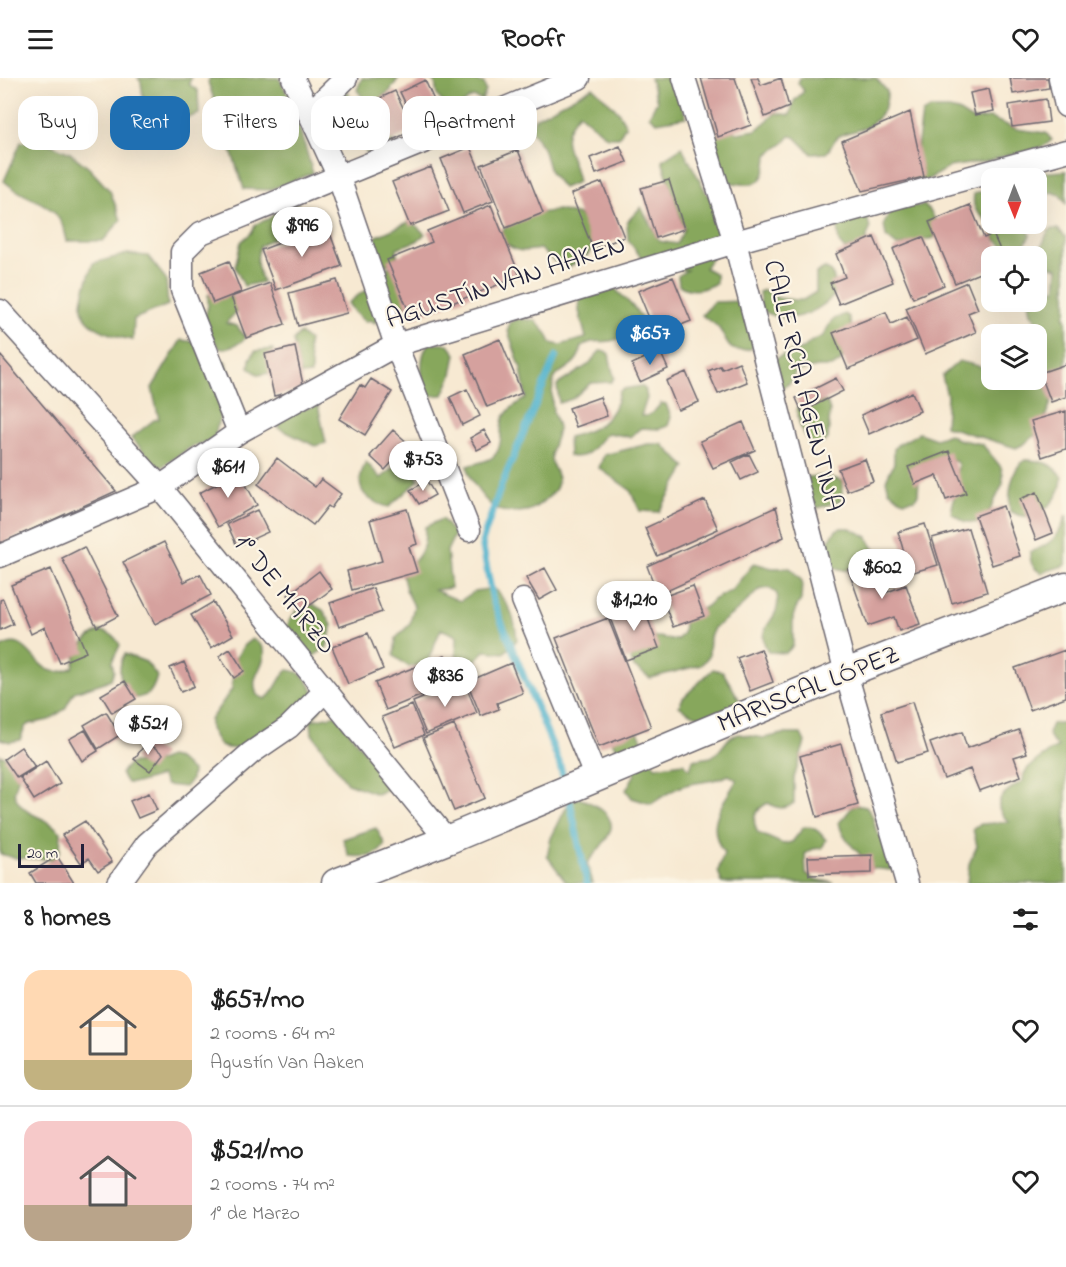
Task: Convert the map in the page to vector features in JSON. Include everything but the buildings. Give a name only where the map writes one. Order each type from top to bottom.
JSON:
[{"type":"street","points":[[293,78],[338,176],[396,345],[469,530]]},
{"type":"street","points":[[309,114],[346,78]]},
{"type":"street","points":[[239,432],[182,290],[182,252],[201,233],[579,78]]},
{"type":"street","name":"CALLE RCA. AGENTINA","points":[[684,78],[735,242],[846,674],[907,883]]},
{"type":"street","points":[[1060,78],[1066,106]]},
{"type":"street","name":"AGUSTÍN VAN AAKEN","points":[[0,556],[160,487],[239,432],[396,345],[735,242],[1066,151]]},
{"type":"street","name":"1° DE MARZO","points":[[0,311],[160,487],[447,840]]},
{"type":"street","name":"MARISCAL LÓPEZ","points":[[336,883],[447,840],[846,674],[1066,587]]},
{"type":"street","points":[[523,600],[588,781]]},
{"type":"street","points":[[119,883],[147,844],[251,753],[289,727],[325,691]]},
{"type":"green space","points":[[138,78],[191,78],[189,84],[198,91],[199,114],[190,117],[190,96],[143,96],[141,82]]},
{"type":"green space","points":[[210,78],[279,78],[288,96],[213,96],[208,82]]},
{"type":"green space","points":[[362,78],[398,78],[390,91],[382,96],[362,96],[357,90]]},
{"type":"green space","points":[[428,78],[466,78],[484,83],[486,91],[484,96],[437,96],[435,82]]},
{"type":"green space","points":[[650,78],[672,78],[686,117],[657,122],[649,116],[657,101]]},
{"type":"green space","points":[[800,78],[876,78],[887,91],[886,104],[876,120],[859,130],[838,136],[826,153],[812,154],[795,137],[790,136],[767,155],[764,173],[757,182],[745,184],[727,182],[710,126],[719,118],[737,133],[756,130],[776,113],[790,115],[794,101],[804,91],[798,83]]},
{"type":"green space","points":[[593,87],[618,111],[626,125],[619,137],[607,137],[579,113],[566,139],[578,182],[563,188],[550,172],[543,148],[537,139],[537,117]]},
{"type":"green space","points":[[930,109],[958,111],[972,120],[990,118],[1017,129],[1046,133],[1052,140],[1044,146],[1026,152],[949,167],[922,183],[913,185],[908,177],[917,149],[922,114]]},
{"type":"green space","points":[[299,126],[313,173],[269,190],[244,189],[231,150],[299,150]]},
{"type":"green space","points":[[390,135],[392,137],[395,147],[390,148]]},
{"type":"green space","points":[[682,147],[707,194],[717,207],[718,232],[713,256],[705,268],[716,274],[716,283],[697,290],[679,285],[678,276],[687,270],[649,268],[628,240],[627,222],[641,207],[659,241],[677,244],[684,229],[662,160]]},
{"type":"green space","points":[[18,149],[63,150],[89,168],[110,191],[121,220],[103,241],[67,241],[58,217],[51,209],[4,181]]},
{"type":"green space","points":[[365,150],[380,150],[366,153]]},
{"type":"green space","points":[[1066,171],[1066,204],[1060,195],[1052,192],[1047,194],[1047,172]]},
{"type":"green space","points":[[981,192],[981,215],[976,210],[973,201],[974,194]]},
{"type":"green space","points":[[298,203],[302,214],[290,232],[275,237],[260,246],[257,264],[263,282],[244,286],[235,267],[241,242],[251,233],[256,224],[268,219],[283,207]]},
{"type":"green space","points":[[924,205],[935,220],[934,238],[897,246],[886,237],[884,224],[890,211]]},
{"type":"green space","points":[[558,210],[579,215],[594,234],[592,247],[587,256],[567,268],[540,249],[516,250],[499,235],[515,217]]},
{"type":"green space","points":[[867,216],[870,229],[865,242],[845,250],[839,243],[837,226],[840,222]]},
{"type":"green space","points":[[411,221],[425,234],[417,241],[397,248],[397,261],[383,266],[367,254],[377,236]]},
{"type":"green space","points":[[1058,229],[1066,237],[1066,311],[1064,317],[1066,318],[1066,366],[1039,432],[1016,448],[945,426],[947,395],[942,376],[959,361],[981,366],[981,390],[1047,390],[1047,324],[1038,324],[1031,312],[1047,312],[1047,287],[1056,290],[1058,268],[1047,266],[1047,246],[1042,246],[1048,231]]},
{"type":"green space","points":[[993,235],[1030,235],[1021,246],[1005,246]]},
{"type":"green space","points":[[127,254],[148,256],[166,279],[168,305],[134,319],[133,340],[100,330],[87,319],[82,305],[93,263]]},
{"type":"green space","points":[[388,267],[403,268],[418,283],[406,306],[392,302],[382,272]]},
{"type":"green space","points":[[824,268],[833,276],[834,293],[833,297],[817,309],[789,318],[779,317],[761,309],[759,292],[764,290],[778,298],[797,300],[803,300],[816,292],[816,273]]},
{"type":"green space","points":[[611,285],[636,310],[646,328],[639,335],[593,342],[582,346],[576,361],[558,375],[553,384],[552,398],[558,429],[551,456],[558,481],[555,490],[530,510],[508,512],[497,509],[480,493],[471,479],[467,466],[495,455],[500,444],[504,417],[511,408],[526,398],[521,369],[508,331],[509,323],[517,319],[535,320],[547,334],[551,343],[560,345],[586,338],[579,311],[580,293]]},
{"type":"green space","points":[[364,291],[373,291],[381,314],[375,323],[370,320],[365,322],[348,303]]},
{"type":"green space","points":[[219,293],[237,299],[239,309],[226,323],[237,326],[246,338],[234,346],[220,349],[202,328],[208,306],[208,295]]},
{"type":"green space","points":[[746,301],[756,341],[751,349],[736,350],[729,346],[718,327],[702,315],[714,302]]},
{"type":"green space","points":[[845,314],[849,317],[851,326],[845,354],[840,362],[832,367],[796,371],[790,383],[782,388],[775,359],[789,352],[803,349],[810,342],[823,336],[832,320]]},
{"type":"green space","points":[[300,333],[309,341],[311,374],[301,375],[293,341]]},
{"type":"green space","points":[[181,340],[197,342],[226,362],[236,387],[219,409],[220,416],[214,439],[191,447],[160,468],[131,438],[154,420],[159,419],[152,388]]},
{"type":"green space","points":[[428,344],[448,344],[456,354],[452,375],[443,395],[427,396],[425,390],[422,363]]},
{"type":"green space","points":[[273,349],[272,360],[275,372],[259,375],[249,368],[250,359],[255,351]]},
{"type":"green space","points":[[600,351],[609,354],[614,378],[611,382],[591,383],[572,399],[559,403],[557,385],[588,365]]},
{"type":"green space","points":[[641,386],[645,389],[647,398],[641,416],[650,414],[661,403],[666,404],[671,417],[668,426],[659,429],[641,428],[630,437],[608,433],[587,454],[569,456],[568,437],[595,428],[613,410],[619,392],[623,389]]},
{"type":"green space","points":[[827,402],[830,411],[828,439],[821,444],[813,445],[801,428],[797,407]]},
{"type":"green space","points":[[318,405],[326,443],[315,446],[278,428],[284,415]]},
{"type":"green space","points":[[919,433],[936,439],[949,434],[957,439],[982,444],[1001,467],[1003,484],[987,516],[980,523],[965,522],[951,513],[958,464],[955,461],[949,460],[919,479],[918,494],[915,499],[901,500],[889,490],[886,480],[894,463],[894,449]]},
{"type":"green space","points":[[648,444],[662,444],[686,467],[659,512],[640,511],[630,490],[599,468],[604,455]]},
{"type":"green space","points":[[1025,460],[1046,463],[1062,478],[1059,492],[1052,503],[1028,517],[1010,511],[1009,505],[1010,490],[1016,469]]},
{"type":"green space","points":[[366,462],[381,478],[400,463],[411,468],[419,480],[389,507],[380,504],[366,496],[360,485]]},
{"type":"green space","points":[[826,476],[843,481],[841,501],[818,508],[808,496],[807,477]]},
{"type":"green space","points":[[1066,516],[1066,565],[1041,573],[1032,564],[1030,552],[1053,539]]},
{"type":"green space","points":[[442,519],[455,534],[447,551],[451,588],[434,590],[460,601],[475,591],[494,588],[511,612],[517,640],[504,653],[485,651],[472,664],[456,655],[457,636],[441,629],[427,663],[409,667],[394,656],[396,638],[410,624],[414,606],[406,590],[402,573],[413,563],[423,548],[425,527]]},
{"type":"green space","points":[[850,528],[868,537],[877,555],[874,563],[869,567],[854,571],[838,569],[831,565],[826,559],[825,546],[836,530]]},
{"type":"green space","points":[[754,563],[772,568],[790,568],[802,581],[801,600],[793,617],[793,646],[786,653],[768,652],[764,643],[765,629],[778,604],[777,594],[769,588],[759,590],[714,628],[710,637],[709,656],[701,665],[650,678],[634,667],[630,658],[645,641],[653,637],[677,640],[683,633],[684,623],[691,615],[714,599],[731,591]]},
{"type":"green space","points":[[306,601],[323,610],[332,625],[327,647],[314,656],[288,645],[284,634],[290,619]]},
{"type":"green space","points":[[99,631],[112,635],[120,645],[112,662],[114,671],[111,679],[74,692],[65,709],[49,720],[29,724],[25,727],[20,740],[10,742],[0,739],[0,648],[11,643],[20,645],[41,665],[60,672],[73,667],[76,655],[82,646]]},
{"type":"green space","points":[[252,639],[263,648],[265,653],[255,680],[257,695],[265,699],[269,696],[287,670],[300,674],[309,683],[321,708],[312,720],[336,715],[392,787],[377,794],[347,783],[312,734],[311,721],[269,727],[261,730],[247,743],[237,748],[220,746],[210,729],[210,720],[232,689],[234,661],[244,645]]},
{"type":"green space","points":[[125,654],[146,662],[157,676],[152,689],[146,695],[124,700],[120,665]]},
{"type":"green space","points":[[713,669],[723,672],[742,704],[726,720],[696,715],[679,706],[683,698]]},
{"type":"green space","points":[[1066,722],[1066,883],[967,883],[969,864],[977,846],[973,829],[981,824],[1009,822],[999,809],[1001,798],[1023,781],[1031,765],[1058,747],[1048,733],[1052,724]]},
{"type":"green space","points":[[637,729],[655,767],[683,763],[690,769],[693,760],[711,757],[730,737],[739,734],[764,738],[783,734],[801,734],[805,742],[794,778],[794,803],[781,808],[768,803],[757,812],[754,819],[758,833],[783,844],[792,842],[804,827],[821,834],[826,840],[822,848],[813,849],[805,854],[806,873],[814,879],[834,883],[722,883],[718,871],[724,853],[718,843],[715,824],[721,806],[737,780],[729,775],[686,785],[673,790],[651,804],[632,798],[626,790],[635,774],[610,739]]},
{"type":"green space","points":[[0,755],[9,758],[19,775],[14,793],[19,803],[61,832],[60,851],[54,859],[15,858],[0,854]]},
{"type":"green space","points":[[169,757],[178,759],[192,771],[191,780],[185,787],[166,785],[161,776],[137,783],[127,783],[121,774],[130,764],[152,763]]},
{"type":"green space","points":[[578,798],[601,810],[610,820],[610,832],[606,840],[587,863],[593,883],[567,883],[547,856],[551,838],[569,802]]},
{"type":"green space","points":[[855,805],[866,807],[872,815],[877,833],[900,853],[900,871],[871,868],[844,836],[839,822]]},
{"type":"green space","points":[[376,828],[385,844],[382,849],[370,856],[349,856],[343,839]]},
{"type":"waterway","points":[[556,356],[501,486],[482,542],[493,601],[559,762],[565,783]]},
{"type":"waterway","points":[[569,797],[587,883]]}]
